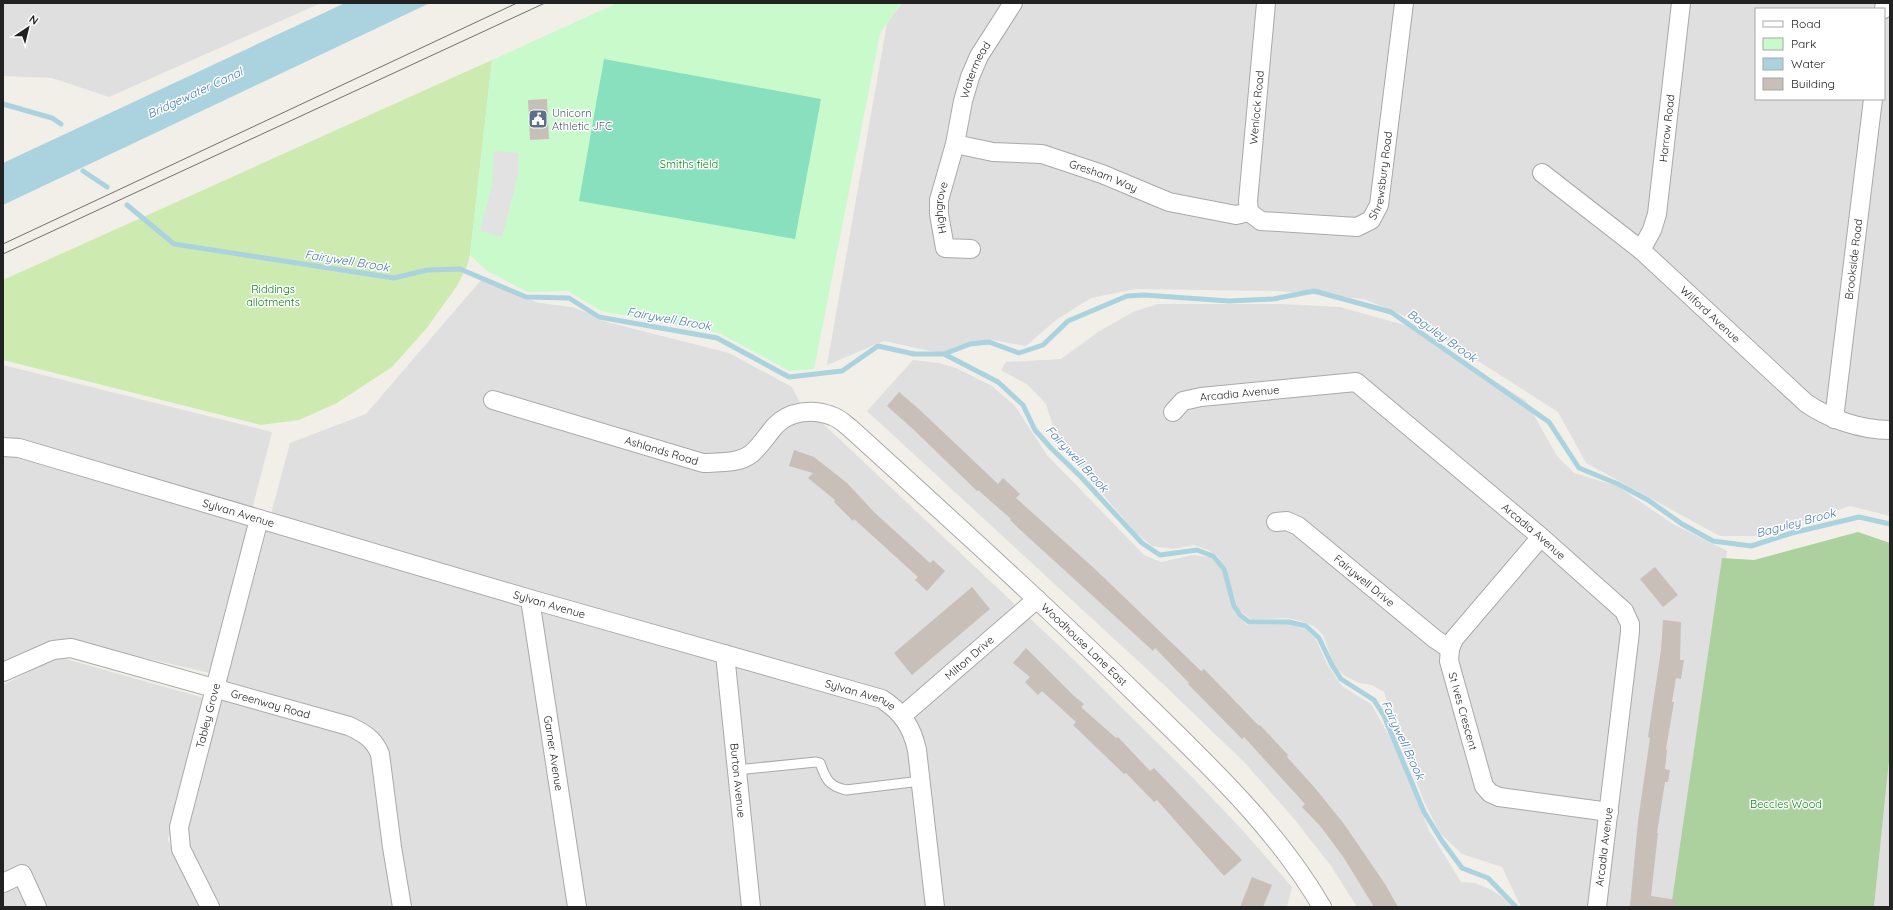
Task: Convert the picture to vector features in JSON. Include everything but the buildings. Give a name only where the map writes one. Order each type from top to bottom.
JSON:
[{"type":"street","name":"Watermead","points":[[955,144],[963,101],[970,77],[987,42],[1013,3]]},
{"type":"street","name":"Wenlock Road","points":[[1249,212],[1248,201],[1266,3]]},
{"type":"street","name":"Shrewsbury Road","points":[[1249,212],[1261,221],[1357,227],[1366,224],[1374,215],[1379,205],[1404,3]]},
{"type":"street","name":"Harrow Road","points":[[1641,250],[1652,230],[1657,214],[1681,3]]},
{"type":"street","name":"Brookside Road","points":[[1834,419],[1873,100]]},
{"type":"street","name":"Gresham Way","points":[[955,144],[993,152],[1042,154],[1102,174],[1169,202],[1236,215],[1249,212]]},
{"type":"street","name":"Highgrove","points":[[955,144],[939,200],[938,250],[971,249]]},
{"type":"street","name":"Wilford Avenue","points":[[1542,173],[1641,250],[1794,393],[1815,409],[1834,419],[1881,430],[1890,430]]},
{"type":"street","name":"Arcadia Avenue","points":[[1173,412],[1183,401],[1201,397],[1356,382],[1541,537],[1624,611],[1630,624],[1597,907]]},
{"type":"street","name":"Ashlands Road","points":[[493,400],[703,463],[736,461],[750,455],[776,424],[803,411],[818,412]]},
{"type":"street","name":"Woodhouse Lane East","points":[[818,412],[833,416],[850,428],[1036,599],[1166,723],[1245,804],[1275,838],[1322,907]]},
{"type":"street","name":"Sylvan Avenue","points":[[3,447],[19,448],[530,599],[869,694],[888,703],[902,716],[914,736],[921,782],[935,907]]},
{"type":"street","name":"Tabley Grove","points":[[210,907],[181,849],[179,827],[258,519]]},
{"type":"street","name":"Fairywell Drive","points":[[1276,522],[1287,521],[1298,526],[1435,639],[1450,648]]},
{"type":"street","points":[[1450,648],[1454,639],[1541,537]]},
{"type":"street","name":"Garner Avenue","points":[[530,599],[577,907]]},
{"type":"street","name":"Milton Drive","points":[[902,716],[1036,599]]},
{"type":"street","name":"Greenway Road","points":[[3,672],[52,650],[71,648],[350,726],[370,737],[377,745],[380,754],[392,847],[402,907]]},
{"type":"street","name":"St Ives Crescent","points":[[1450,648],[1449,661],[1484,786],[1490,793],[1499,797],[1608,812]]},
{"type":"street","name":"Burton Avenue","points":[[725,654],[751,907]]},
{"type":"street","points":[[3,883],[22,874],[37,907]]},
{"type":"lane","points":[[736,770],[816,762],[820,763],[830,784],[836,788],[846,790],[921,782]]},
{"type":"shaded area","points":[[3,3],[321,3],[109,97],[52,78],[3,76]]},
{"type":"shaded area","points":[[902,3],[1890,3],[1890,516],[1850,506],[1757,536],[1720,536],[1586,463],[1558,412],[1412,319],[1364,299],[1277,291],[1136,289],[1091,298],[1056,320],[1026,346],[992,340],[944,354],[884,341],[827,365],[887,23]]},
{"type":"shaded area","points":[[494,151],[519,153],[518,176],[502,237],[480,231],[492,185]]},
{"type":"shaded area","points":[[481,280],[539,303],[572,307],[588,313],[599,320],[729,353],[792,387],[799,401],[1073,659],[1194,779],[1245,833],[1292,887],[1287,907],[221,907],[185,836],[290,443],[366,414]]},
{"type":"shaded area","points":[[1158,304],[1281,304],[1340,307],[1408,326],[1526,401],[1557,456],[1574,473],[1617,486],[1673,524],[1727,551],[1679,907],[1521,907],[1502,867],[1462,854],[1440,833],[1425,803],[1396,732],[1384,692],[1372,685],[1359,683],[1345,676],[1335,667],[1323,635],[1314,626],[1287,618],[1252,620],[1238,609],[1225,567],[1217,556],[1208,550],[1194,545],[1173,549],[1152,546],[1135,532],[1058,442],[1046,404],[1028,385],[1001,370],[1006,362],[1061,359],[1098,332],[1133,312]]},
{"type":"shaded area","points":[[913,360],[939,363],[956,368],[992,386],[1015,406],[1047,455],[1144,555],[1161,562],[1193,555],[1210,557],[1222,569],[1234,612],[1247,625],[1288,624],[1305,629],[1315,638],[1328,666],[1342,686],[1371,704],[1394,744],[1429,830],[1461,882],[1475,883],[1492,890],[1512,907],[1357,907],[1331,866],[1295,820],[1245,763],[1163,684],[867,411]]},
{"type":"shaded area","points":[[3,365],[272,432],[210,673],[63,639],[3,666]]},
{"type":"shaded area","points":[[59,657],[204,698],[168,840],[201,907],[3,907],[3,685]]},
{"type":"shaded area","points":[[1890,751],[1890,907],[1874,907]]},
{"type":"green space","name":"Smiths field","points":[[617,3],[901,3],[880,34],[814,369],[790,371],[719,333],[601,311],[568,291],[527,292],[486,270],[470,255],[492,60]]},
{"type":"green space","points":[[604,59],[821,99],[795,239],[579,201]]},
{"type":"green space","name":"Riddings allotments","points":[[492,60],[470,255],[467,266],[457,286],[426,329],[392,367],[337,403],[299,420],[261,425],[3,360],[3,280]]},
{"type":"green space","name":"Beccles Wood","points":[[1858,532],[1890,543],[1890,751],[1874,907],[1671,907],[1722,558],[1754,560]]},
{"type":"water","name":"Bridgewater Canal","points":[[345,3],[430,3],[3,205],[3,163]]},
{"type":"waterway","points":[[3,104],[52,118],[61,124]]},
{"type":"waterway","name":"Fairywell Brook","points":[[83,171],[107,187]]},
{"type":"waterway","name":"Fairywell Brook","points":[[127,205],[174,244],[394,278],[427,270],[460,269],[526,297],[569,298],[599,317],[717,338],[789,377],[842,371],[878,346],[914,354],[944,354],[998,382],[1023,405],[1035,430],[1142,543],[1160,555],[1197,550],[1213,556],[1224,569],[1234,606],[1240,615],[1249,622],[1289,622],[1306,626],[1319,638],[1332,665],[1341,679],[1374,700],[1384,716],[1424,812],[1442,841],[1462,868],[1488,878],[1516,907]]},
{"type":"waterway","name":"Baguley Brook","points":[[944,354],[970,344],[989,342],[1019,353],[1043,345],[1068,321],[1127,296],[1144,295],[1229,301],[1273,299],[1314,291],[1391,312],[1549,422],[1579,468],[1618,484],[1648,500],[1682,524],[1713,541],[1751,546],[1792,533],[1859,517],[1890,524]]},
{"type":"tram line","points":[[3,244],[517,3]]},
{"type":"tram line","points":[[3,254],[545,3]]},
{"type":"place","name":"Unicorn Athletic JFC","points":[[538,119]]}]
